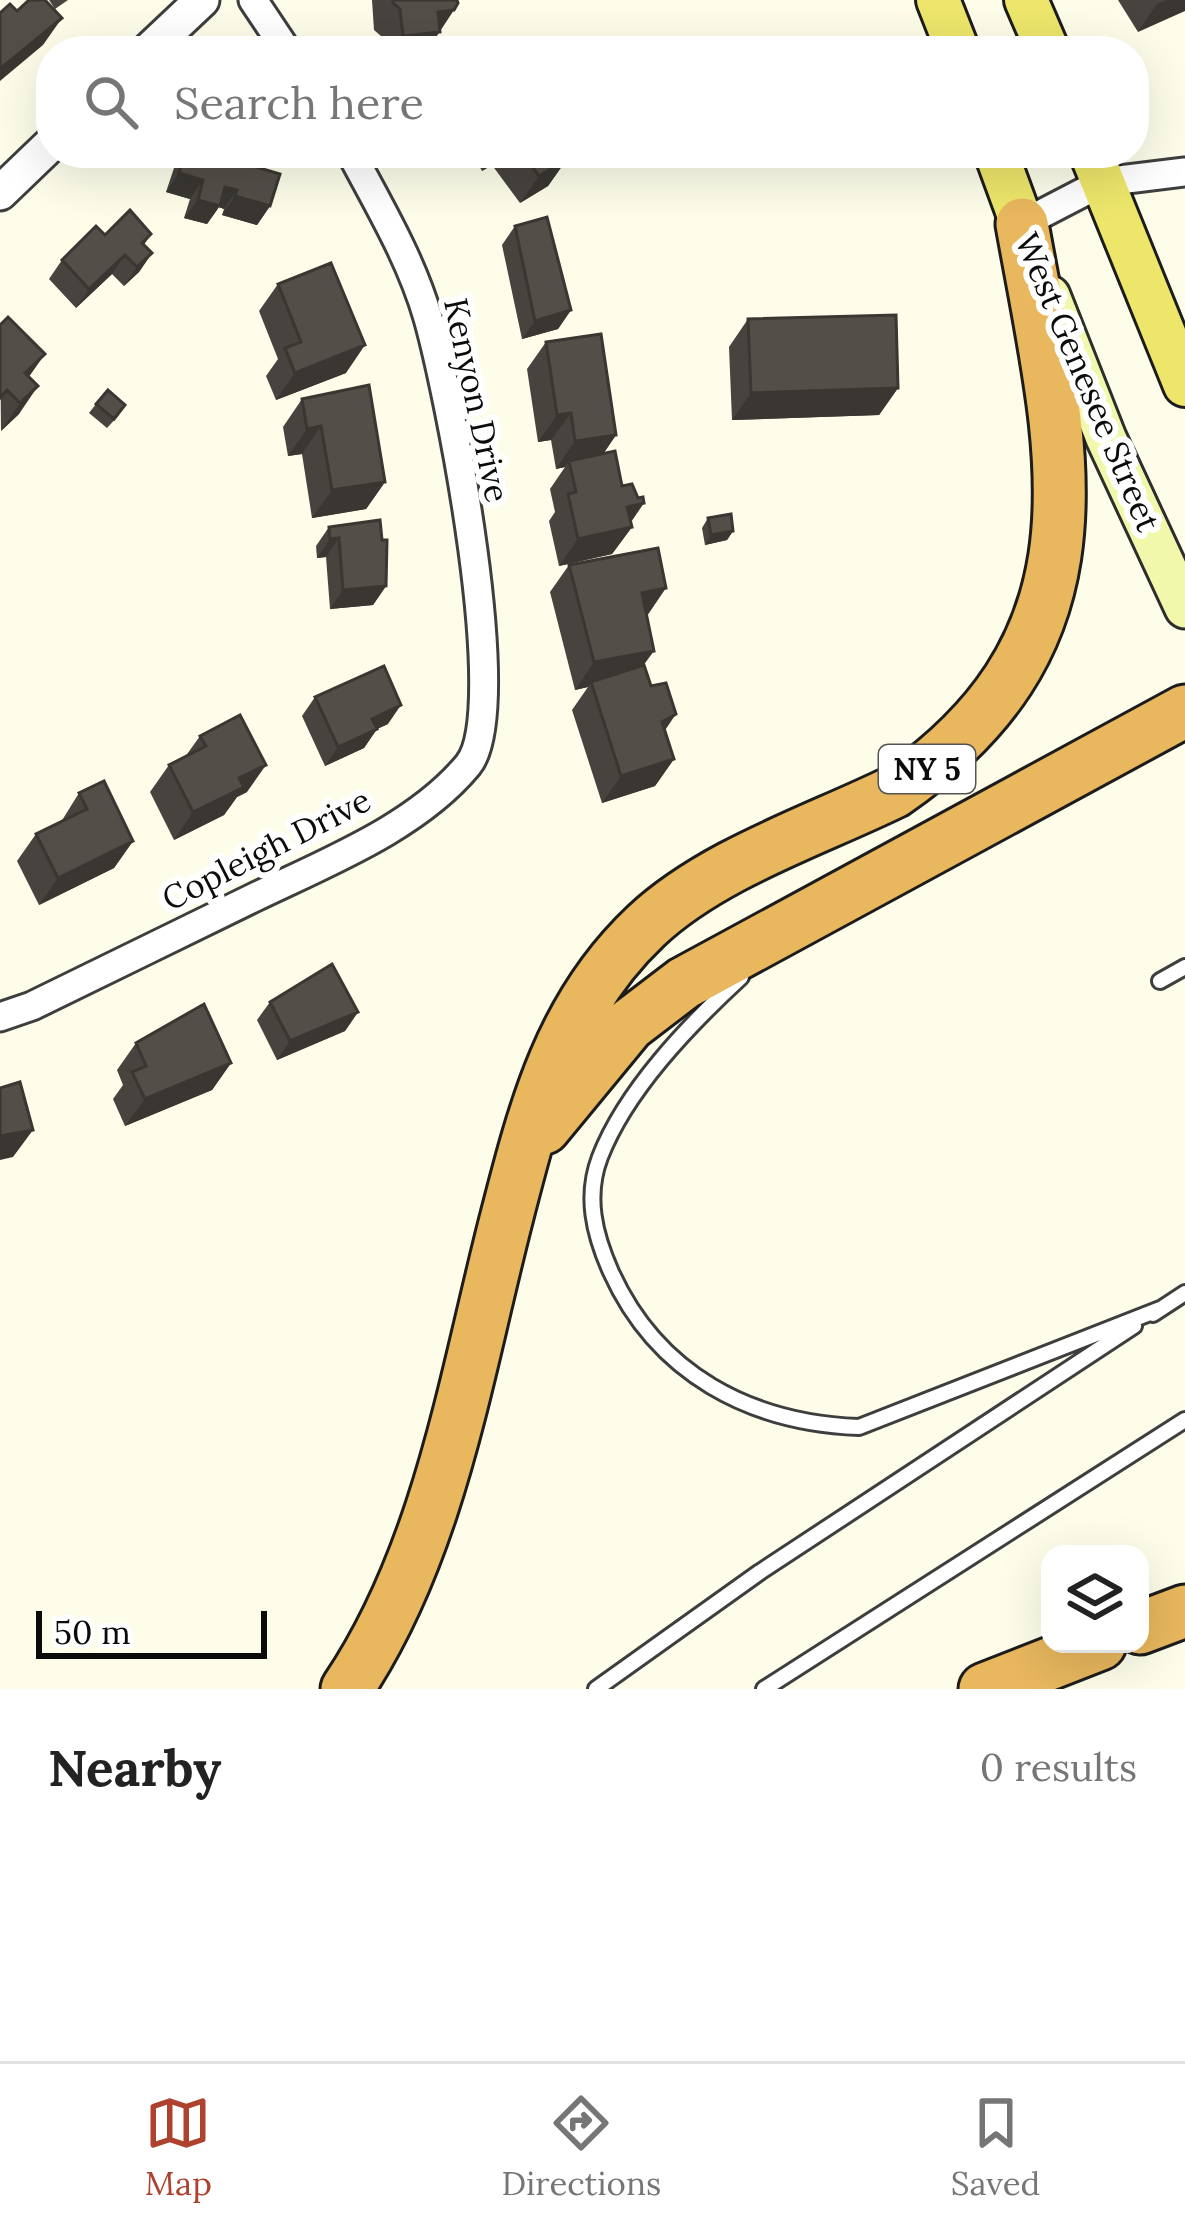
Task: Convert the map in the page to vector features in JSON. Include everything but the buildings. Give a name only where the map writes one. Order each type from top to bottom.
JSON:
[{"type":"highway","name":"NY 5","points":[[347,1689],[407,1579],[434,1496],[522,1157],[560,1039],[593,982],[649,923],[707,883],[894,793],[922,773],[971,727],[1022,657],[1054,582],[1061,541],[1062,462],[1022,224]]},
{"type":"highway","points":[[522,1157],[628,1025],[684,983],[1185,711]]},
{"type":"highway","points":[[1149,1625],[1185,1611]]},
{"type":"highway","points":[[985,1689],[1077,1653]]},
{"type":"main road","points":[[938,0],[952,36]]},
{"type":"main road","points":[[1026,0],[1042,36]]},
{"type":"main road","name":"West Genesee Street","points":[[1001,168],[1106,438],[1185,608]]},
{"type":"main road","points":[[1096,168],[1185,385]]},
{"type":"street","points":[[164,36],[202,0]]},
{"type":"street","points":[[253,0],[276,36]]},
{"type":"street","points":[[0,193],[36,158]]},
{"type":"street","name":"Kenyon Drive","points":[[358,168],[396,237],[428,316],[482,624],[485,676]]},
{"type":"street","points":[[1022,224],[1096,168],[1185,172]]},
{"type":"street","name":"Copleigh Drive","points":[[0,1017],[32,1006],[321,865],[437,800],[472,760],[482,740],[485,676]]},
{"type":"lane","points":[[801,920],[701,1014],[624,1112],[600,1158],[590,1208],[604,1256],[627,1307],[663,1353],[706,1386],[762,1412],[812,1425],[859,1427],[1160,1310]]},
{"type":"lane","points":[[1160,981],[1185,967]]},
{"type":"lane","points":[[596,1689],[760,1572],[1185,1293]]},
{"type":"lane","points":[[764,1689],[1185,1420]]}]
